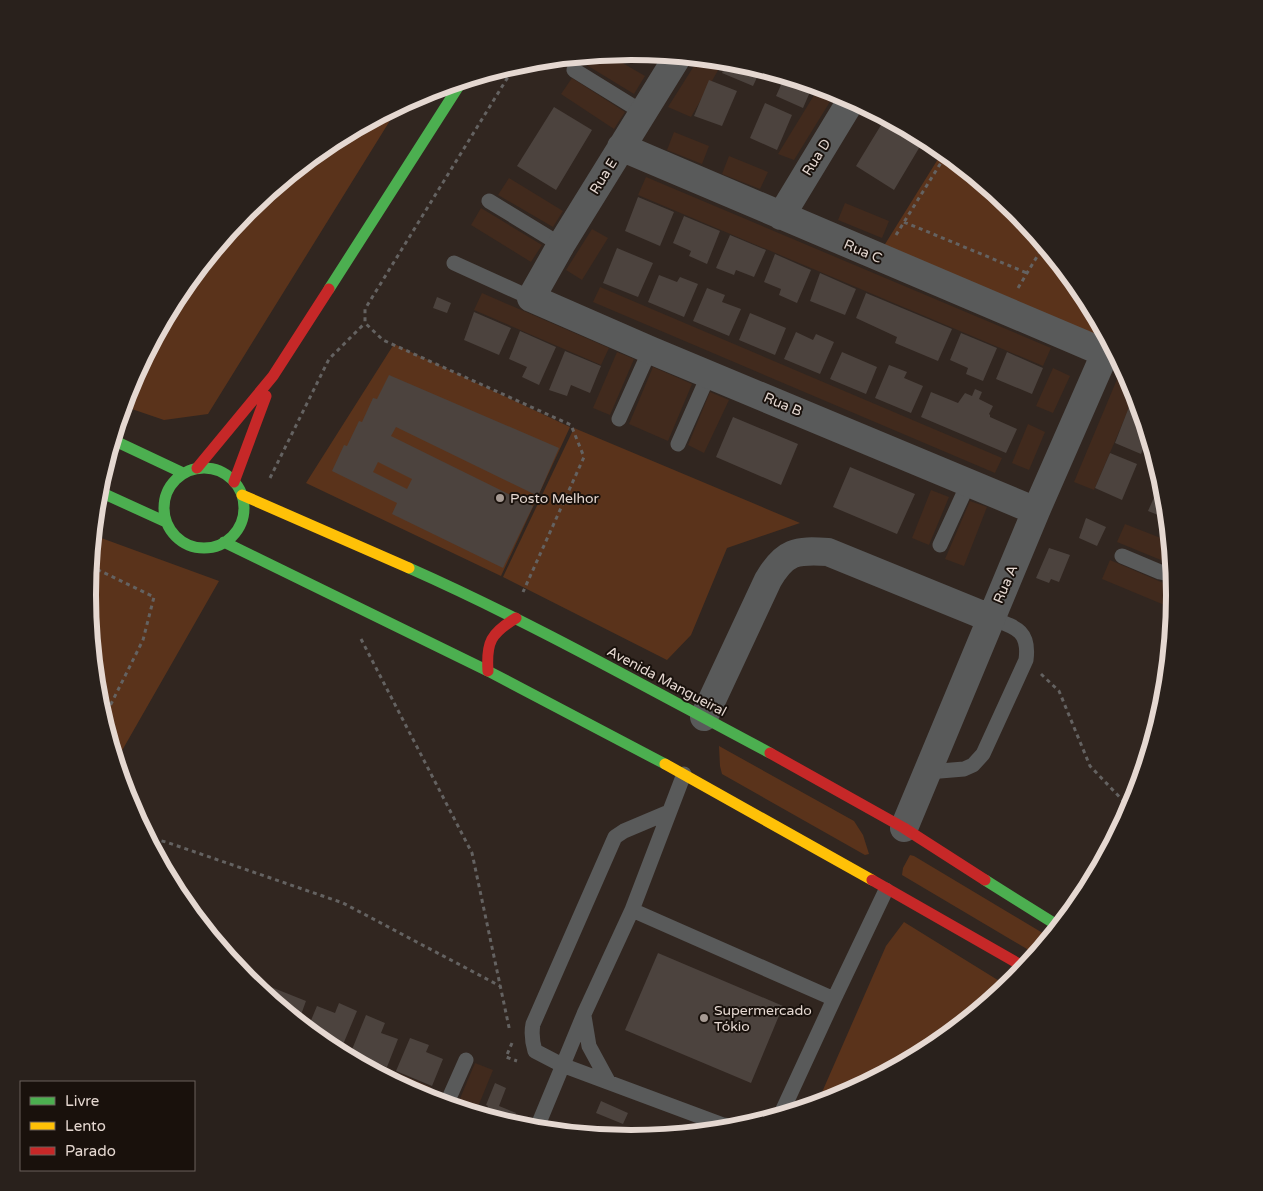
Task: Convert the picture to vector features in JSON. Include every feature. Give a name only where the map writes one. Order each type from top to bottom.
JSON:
[{"type":"street","name":"Rua E","points":[[531,298],[561,245],[674,62]]},
{"type":"street","points":[[196,468],[274,376],[457,89]]},
{"type":"street","name":"Rua D","points":[[781,216],[848,106]]},
{"type":"street","name":"Rua C","points":[[621,147],[880,258],[1106,347]]},
{"type":"street","name":"Rua B","points":[[531,298],[650,350],[1036,511]]},
{"type":"street","name":"Rua A","points":[[904,828],[990,618],[1107,349]]},
{"type":"street","points":[[234,482],[274,376]]},
{"type":"street","points":[[118,442],[184,473]]},
{"type":"street","points":[[196,468],[210,468],[224,473],[234,482],[242,495],[244,508],[242,521],[235,533],[224,542],[211,547],[197,547],[184,542],[174,534],[166,522],[164,508],[166,494],[173,482],[184,473],[196,468]]},
{"type":"street","points":[[106,494],[166,522]]},
{"type":"street","name":"Avenida Mangueiral","points":[[242,495],[514,616],[704,717],[904,828],[1054,923]]},
{"type":"street","points":[[224,542],[488,671],[684,774],[1019,964]]},
{"type":"street","points":[[704,717],[768,580],[778,563],[790,555],[808,550],[828,552],[990,618]]},
{"type":"street","points":[[488,671],[486,655],[490,641],[495,632],[514,616]]},
{"type":"lane","points":[[574,70],[642,112]]},
{"type":"lane","points":[[489,200],[561,245]]},
{"type":"lane","points":[[454,263],[531,298]]},
{"type":"lane","points":[[619,419],[650,350]]},
{"type":"lane","points":[[678,444],[709,374]]},
{"type":"lane","points":[[940,545],[969,482]]},
{"type":"lane","points":[[1122,556],[1166,573]]},
{"type":"lane","points":[[928,772],[964,769],[973,765],[983,754],[1026,660],[1025,638],[1018,629],[990,618]]},
{"type":"lane","points":[[539,1123],[584,1014],[632,910],[684,774]]},
{"type":"lane","points":[[669,812],[615,837],[533,1024],[531,1034],[535,1051],[562,1065],[719,1123]]},
{"type":"lane","points":[[783,1109],[886,890]]},
{"type":"lane","points":[[632,910],[834,999]]},
{"type":"lane","points":[[584,1014],[589,1046],[608,1082]]},
{"type":"lane","points":[[449,1099],[466,1060]]},
{"type":"path","points":[[258,501],[329,359],[365,323],[365,309],[510,74]]},
{"type":"path","points":[[880,258],[942,160]]},
{"type":"path","points":[[904,222],[1027,273]]},
{"type":"path","points":[[1013,296],[1041,250]]},
{"type":"path","points":[[365,323],[384,340],[571,425],[584,457],[514,616]]},
{"type":"path","points":[[97,569],[154,597],[143,640],[108,710]]},
{"type":"path","points":[[359,636],[472,853],[512,1044]]},
{"type":"path","points":[[1026,660],[1059,691],[1090,766],[1125,803]]},
{"type":"path","points":[[155,839],[343,903],[500,986]]},
{"type":"path","points":[[516,1035],[506,1057],[523,1064]]},
{"type":"shaded area","points":[[618,60],[645,76],[634,94],[583,63]]},
{"type":"shaded area","points":[[695,64],[720,68],[691,117],[668,107]]},
{"type":"shaded area","points":[[572,78],[625,112],[614,129],[561,94]]},
{"type":"shaded area","points":[[816,93],[832,99],[794,160],[778,154]]},
{"type":"shaded area","points":[[393,116],[208,414],[164,420],[130,408],[151,359],[168,328],[186,298],[207,270],[229,242],[278,193],[334,150]]},
{"type":"shaded area","points":[[674,132],[709,146],[702,164],[667,150]]},
{"type":"shaded area","points":[[729,156],[768,172],[760,189],[722,174]]},
{"type":"shaded area","points":[[939,157],[985,193],[1034,242],[1077,298],[1099,335],[1090,338],[882,249]]},
{"type":"shaded area","points":[[646,177],[1051,348],[1043,366],[638,195]]},
{"type":"shaded area","points":[[509,178],[563,211],[553,227],[498,195]]},
{"type":"shaded area","points":[[845,203],[889,221],[882,238],[838,220]]},
{"type":"shaded area","points":[[481,208],[542,245],[531,262],[471,225]]},
{"type":"shaded area","points":[[592,229],[608,238],[582,280],[566,270]]},
{"type":"shaded area","points":[[600,287],[1002,458],[995,473],[593,302]]},
{"type":"shaded area","points":[[482,293],[609,348],[601,365],[474,310]]},
{"type":"shaded area","points":[[394,344],[570,427],[501,576],[306,483]]},
{"type":"shaded area","points":[[617,352],[634,359],[610,415],[593,408]]},
{"type":"shaded area","points":[[653,367],[692,384],[668,441],[629,424]]},
{"type":"shaded area","points":[[1053,368],[1070,376],[1053,413],[1036,406]]},
{"type":"shaded area","points":[[1119,375],[1131,403],[1094,490],[1074,482]]},
{"type":"shaded area","points":[[710,392],[729,400],[704,453],[688,445]]},
{"type":"shaded area","points":[[1028,424],[1045,432],[1029,470],[1012,463]]},
{"type":"shaded area","points":[[574,428],[800,523],[727,548],[691,635],[667,660],[503,577]]},
{"type":"shaded area","points":[[931,490],[949,497],[929,545],[912,538]]},
{"type":"shaded area","points":[[970,501],[987,507],[964,566],[945,559]]},
{"type":"shaded area","points":[[1125,524],[1164,539],[1166,562],[1117,542]]},
{"type":"shaded area","points":[[100,537],[219,581],[120,754],[106,700],[97,631],[97,560]]},
{"type":"shaded area","points":[[1110,560],[1167,584],[1167,606],[1102,579]]},
{"type":"shaded area","points":[[719,746],[854,821],[863,835],[869,854],[865,855],[722,774]]},
{"type":"shaded area","points":[[910,855],[914,856],[1045,935],[1031,952],[902,875],[903,868]]},
{"type":"shaded area","points":[[904,922],[1001,982],[985,998],[929,1041],[868,1076],[820,1096],[886,946]]},
{"type":"shaded area","points":[[361,1057],[431,1087],[429,1091],[427,1090],[395,1076]]},
{"type":"shaded area","points":[[475,1063],[493,1070],[477,1108],[458,1103]]},
{"type":"building","points":[[724,68],[758,75],[753,86],[722,73]]},
{"type":"building","points":[[709,80],[737,91],[722,126],[694,116]]},
{"type":"building","points":[[782,82],[811,91],[803,108],[776,96]]},
{"type":"building","points":[[765,103],[792,115],[777,150],[750,138]]},
{"type":"building","points":[[554,107],[592,130],[556,190],[517,166]]},
{"type":"building","points":[[882,123],[921,145],[894,190],[856,166]]},
{"type":"building","points":[[638,197],[674,212],[660,246],[625,231]]},
{"type":"building","points":[[684,216],[720,231],[707,264],[689,256],[691,251],[673,243]]},
{"type":"building","points":[[730,235],[766,250],[754,277],[736,270],[734,275],[716,268]]},
{"type":"building","points":[[617,248],[653,263],[638,297],[603,283]]},
{"type":"building","points":[[775,254],[811,270],[797,303],[779,295],[781,289],[764,282]]},
{"type":"building","points":[[820,273],[856,289],[845,315],[810,301]]},
{"type":"building","points":[[659,275],[677,282],[680,277],[698,284],[684,317],[648,302]]},
{"type":"building","points":[[707,288],[725,295],[722,302],[741,309],[729,336],[693,321]]},
{"type":"building","points":[[866,293],[952,329],[938,361],[895,343],[897,337],[856,318]]},
{"type":"building","points":[[437,297],[451,303],[447,313],[433,308]]},
{"type":"building","points":[[474,312],[511,328],[499,355],[464,340]]},
{"type":"building","points":[[750,313],[786,328],[775,355],[739,340]]},
{"type":"building","points":[[520,331],[556,347],[539,385],[522,377],[527,367],[509,359]]},
{"type":"building","points":[[796,332],[813,340],[816,334],[834,342],[820,374],[784,359]]},
{"type":"building","points":[[961,333],[997,348],[983,381],[966,374],[968,368],[950,360]]},
{"type":"building","points":[[565,351],[601,366],[590,393],[571,385],[567,396],[549,390]]},
{"type":"building","points":[[842,352],[877,367],[866,394],[830,379]]},
{"type":"building","points":[[1007,352],[1043,368],[1032,394],[996,379]]},
{"type":"building","points":[[889,365],[907,372],[904,378],[923,386],[911,413],[875,398]]},
{"type":"building","points":[[389,375],[559,448],[538,496],[396,427],[391,436],[533,506],[503,568],[392,514],[397,503],[332,471],[344,445],[347,446],[359,421],[362,422],[373,398],[377,399]],"holes":[[[378,462],[412,479],[407,489],[373,472]]]},
{"type":"building","points":[[975,389],[982,392],[979,399],[993,406],[989,414],[990,417],[1017,429],[1006,453],[921,417],[931,392],[958,403],[965,393],[972,396]]},
{"type":"building","points":[[1129,407],[1133,409],[1145,444],[1141,454],[1115,443]]},
{"type":"building","points":[[733,417],[798,444],[781,485],[716,457]]},
{"type":"building","points":[[1110,453],[1137,464],[1122,500],[1095,488]]},
{"type":"building","points":[[850,467],[915,494],[897,534],[833,507]]},
{"type":"building","points":[[1157,494],[1161,516],[1148,511]]},
{"type":"building","points":[[1086,518],[1106,527],[1097,546],[1079,538]]},
{"type":"building","points":[[1049,548],[1070,555],[1059,582],[1051,579],[1049,583],[1036,578]]},
{"type":"building","name":"Supermercado Tókio","points":[[658,953],[783,1006],[751,1083],[625,1030]]},
{"type":"building","points":[[271,987],[306,1001],[301,1016],[278,998],[270,990]]},
{"type":"building","points":[[339,1003],[357,1011],[342,1046],[310,1023],[317,1006],[335,1013]]},
{"type":"building","points":[[366,1015],[385,1023],[381,1033],[398,1039],[387,1067],[351,1051]]},
{"type":"building","points":[[410,1038],[429,1045],[426,1052],[443,1059],[432,1086],[396,1071]]},
{"type":"building","points":[[495,1083],[506,1088],[499,1106],[516,1113],[514,1118],[493,1113],[486,1111],[488,1106],[486,1105]]},
{"type":"building","points":[[601,1101],[628,1113],[623,1124],[596,1113]]},
{"type":"traffic: fast","points":[[329,289],[457,89]]},
{"type":"traffic: fast","points":[[118,442],[183,473]]},
{"type":"traffic: fast","points":[[204,468],[219,471],[232,480],[241,493],[244,508],[241,523],[232,536],[219,545],[204,548],[189,545],[176,536],[167,523],[164,508],[167,493],[176,480],[189,471],[204,468]]},
{"type":"traffic: fast","points":[[106,494],[166,522]]},
{"type":"traffic: fast","points":[[224,542],[488,671],[665,764]]},
{"type":"traffic: fast","points":[[409,568],[546,634],[770,753]]},
{"type":"traffic: fast","points":[[985,880],[1054,923]]},
{"type":"traffic: slow","points":[[242,495],[409,568]]},
{"type":"traffic: slow","points":[[665,764],[872,880]]},
{"type":"traffic: jam","points":[[197,468],[273,376],[329,289]]},
{"type":"traffic: jam","points":[[234,482],[266,396]]},
{"type":"traffic: jam","points":[[488,671],[488,653],[492,639],[501,629],[516,618]]},
{"type":"traffic: jam","points":[[770,753],[904,828],[985,880]]},
{"type":"traffic: jam","points":[[872,880],[1019,964]]},
{"type":"place","name":"Posto Melhor","points":[[500,498]]},
{"type":"place","name":"Supermercado Tókio","points":[[704,1018]]}]
